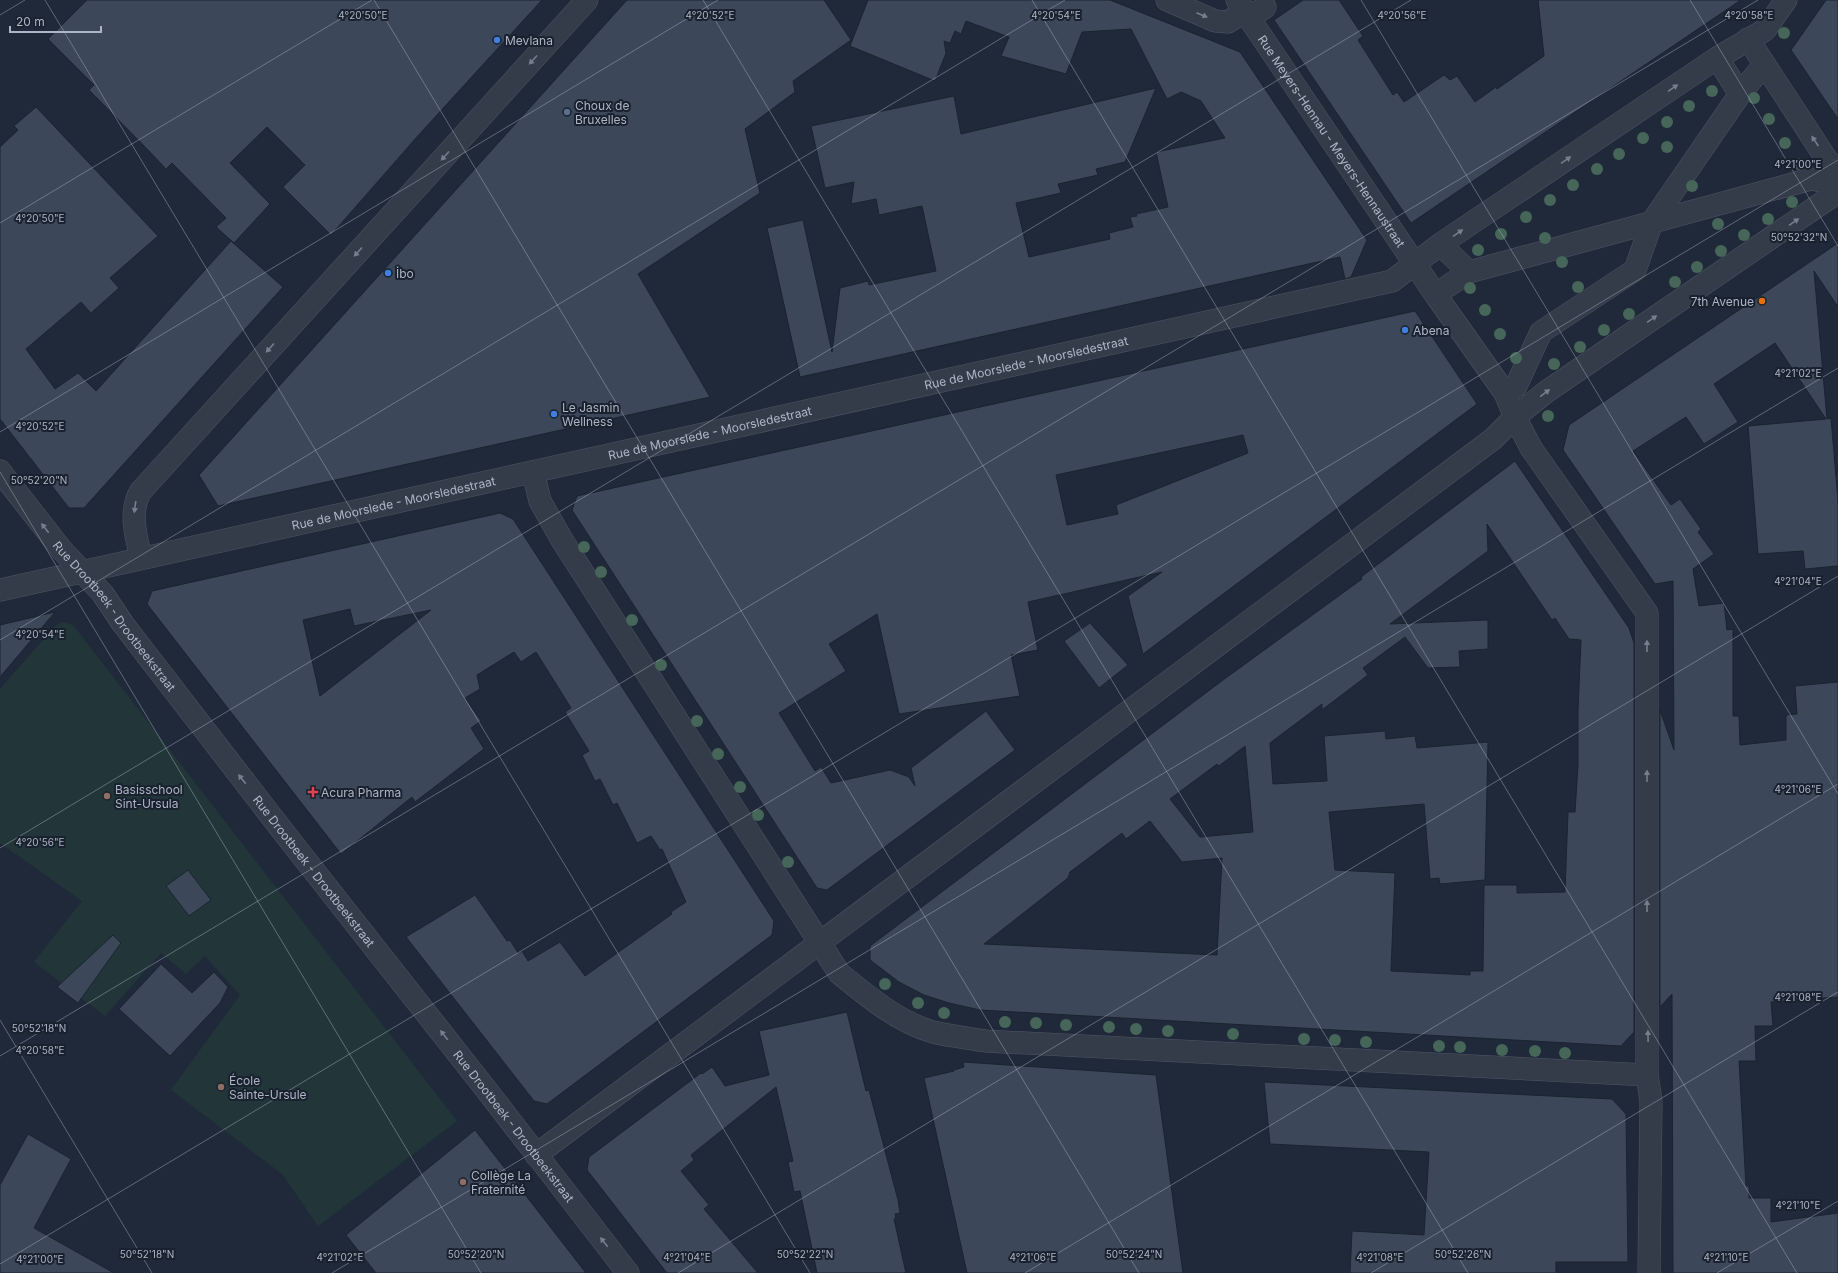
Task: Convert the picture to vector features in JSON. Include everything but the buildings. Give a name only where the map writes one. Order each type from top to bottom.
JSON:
[{"type":"street","points":[[141,558],[135,532],[134,511],[140,492],[587,0]]},
{"type":"street","points":[[1166,0],[1215,21],[1228,22],[1249,9]]},
{"type":"street","name":"Rue de Moorslede - Moorsledestraat","points":[[0,590],[1392,281],[1462,230],[1718,58],[1765,30],[1786,0]]},
{"type":"street","name":"Rue Meyers-Hennau - Meyers-Hennaustraat","points":[[1249,9],[1415,264],[1505,393],[1515,417],[1531,448],[1647,613],[1647,1076],[1651,1101],[1649,1273]]},
{"type":"street","points":[[1748,39],[1827,160],[1838,173]]},
{"type":"street","points":[[1721,64],[1740,94]]},
{"type":"street","points":[[1516,386],[1541,332],[1635,270],[1652,222],[1740,94],[1758,72]]},
{"type":"street","points":[[1448,286],[1469,272],[1811,179],[1831,183],[1838,182]]},
{"type":"street","points":[[536,1155],[1494,439],[1515,417],[1546,392],[1838,192]]},
{"type":"street","points":[[1446,250],[1469,272]]},
{"type":"street","name":"Rue Drootbeek - Drootbeekstraat","points":[[0,471],[61,549],[103,594],[123,624],[280,828],[628,1273]]},
{"type":"street","points":[[533,472],[540,501],[562,540],[839,973],[862,992],[909,1022],[932,1032],[993,1041],[1647,1076]]},
{"type":"green space","points":[[63,622],[73,625],[457,1121],[318,1226],[282,1174],[171,1090],[240,995],[205,956],[186,974],[161,953],[105,1016],[34,962],[82,901],[0,843],[0,689],[56,625]]},
{"type":"place","name":"Mevlana","points":[[497,40]]},
{"type":"place","name":"Choux de Bruxelles","points":[[567,112]]},
{"type":"place","name":"İbo","points":[[388,273]]},
{"type":"place","name":"7th Avenue","points":[[1762,301]]},
{"type":"place","name":"Abena","points":[[1405,330]]},
{"type":"place","name":"Le Jasmin Wellness","points":[[554,414]]},
{"type":"place","name":"Acura Pharma","points":[[313,792]]},
{"type":"place","name":"Basisschool Sint-Ursula","points":[[107,796]]},
{"type":"place","name":"École Sainte-Ursule","points":[[221,1087]]},
{"type":"place","name":"Collège La Fraternité","points":[[463,1182]]}]
